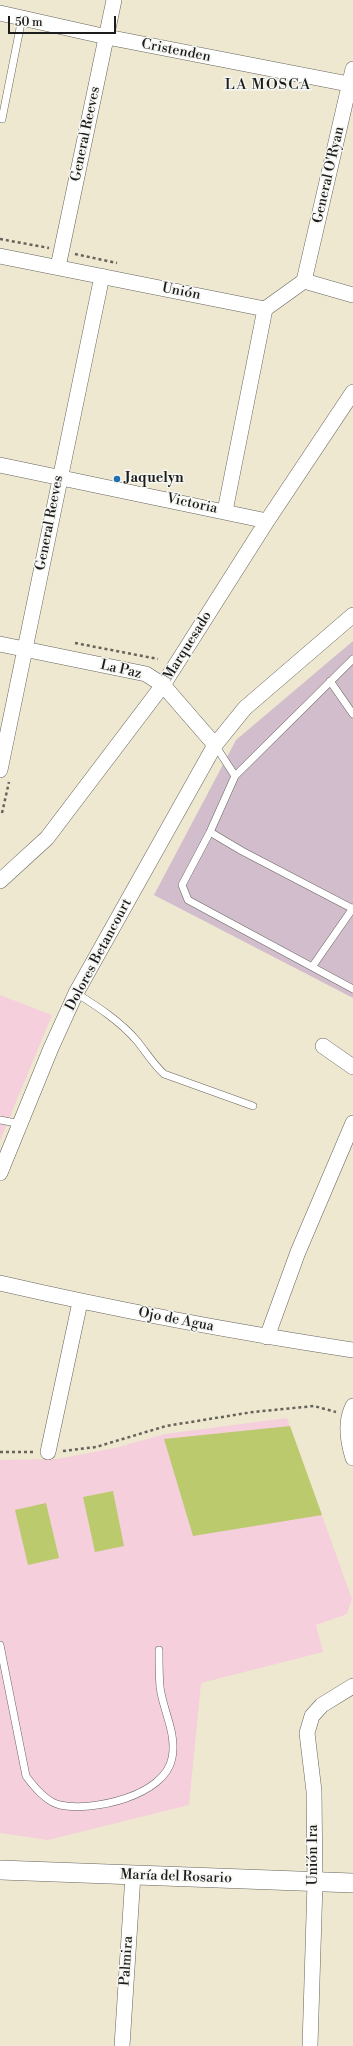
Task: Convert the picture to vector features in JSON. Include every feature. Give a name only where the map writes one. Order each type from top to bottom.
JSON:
[{"type":"street","name":"General Reeves","points":[[58,267],[114,0]]},
{"type":"street","name":"Cristenden","points":[[0,13],[107,37],[351,84]]},
{"type":"street","name":"General O'Ryan","points":[[304,281],[351,84],[353,69]]},
{"type":"street","name":"Unión","points":[[0,256],[265,309]]},
{"type":"street","name":"General Reeves","points":[[0,770],[102,276]]},
{"type":"street","points":[[225,511],[265,309],[304,281],[353,295]]},
{"type":"street","name":"Marquesado","points":[[0,881],[47,838],[163,685],[267,521],[353,392]]},
{"type":"street","name":"Victoria","points":[[0,465],[267,521]]},
{"type":"street","name":"Dolores Betancourt","points":[[0,1173],[51,1048],[76,992],[215,745],[245,708],[353,615]]},
{"type":"street","name":"La Paz","points":[[0,644],[146,674],[163,685],[215,745]]},
{"type":"street","points":[[323,1046],[353,1067]]},
{"type":"street","points":[[267,1337],[298,1252],[353,1122]]},
{"type":"street","name":"Ojo de Agua","points":[[0,1283],[80,1302],[267,1337],[353,1350]]},
{"type":"street","points":[[48,1452],[80,1302]]},
{"type":"street","points":[[351,1410],[350,1446],[353,1458]]},
{"type":"street","name":"Unión 1ra","points":[[310,2046],[315,1883],[314,1791],[308,1733],[312,1716],[322,1705],[353,1686]]},
{"type":"street","name":"María del Rosario","points":[[0,1870],[353,1884]]},
{"type":"street","name":"Palmira","points":[[122,2046],[133,1875]]},
{"type":"lane","points":[[2,119],[22,18]]},
{"type":"lane","points":[[353,658],[235,776],[210,832],[182,885],[188,900],[353,989]]},
{"type":"lane","points":[[330,681],[353,714]]},
{"type":"lane","points":[[215,745],[235,776]]},
{"type":"lane","points":[[210,832],[242,851],[353,909],[312,967]]},
{"type":"lane","points":[[76,992],[101,1009],[125,1029],[137,1041],[156,1067],[164,1074],[253,1106]]},
{"type":"lane","points":[[0,1120],[21,1124]]},
{"type":"lane","points":[[0,1645],[26,1776],[38,1791],[59,1805],[79,1807],[114,1801],[147,1790],[163,1777],[172,1759],[172,1735],[160,1687],[159,1650]]},
{"type":"path","points":[[0,1452],[48,1452],[96,1447],[166,1426],[253,1412],[314,1406],[351,1410]]},
{"type":"shaded area","points":[[353,641],[353,998],[154,895],[236,740]]},
{"type":"shaded area","points":[[0,995],[52,1015],[0,1141]]},
{"type":"shaded area","points":[[287,1418],[352,1599],[347,1614],[316,1625],[323,1652],[201,1683],[189,1805],[48,1840],[0,1833],[0,1460],[57,1459],[115,1448],[165,1434]]},
{"type":"green space","points":[[290,1426],[322,1515],[193,1536],[164,1439]]},
{"type":"green space","points":[[113,1491],[124,1546],[95,1552],[83,1497]]},
{"type":"green space","points":[[46,1503],[59,1558],[28,1565],[15,1510]]},
{"type":"place","name":"Jaquelyn","points":[[117,479]]},
{"type":"district","name":"LA MOSCA","points":[[268,85]]}]
